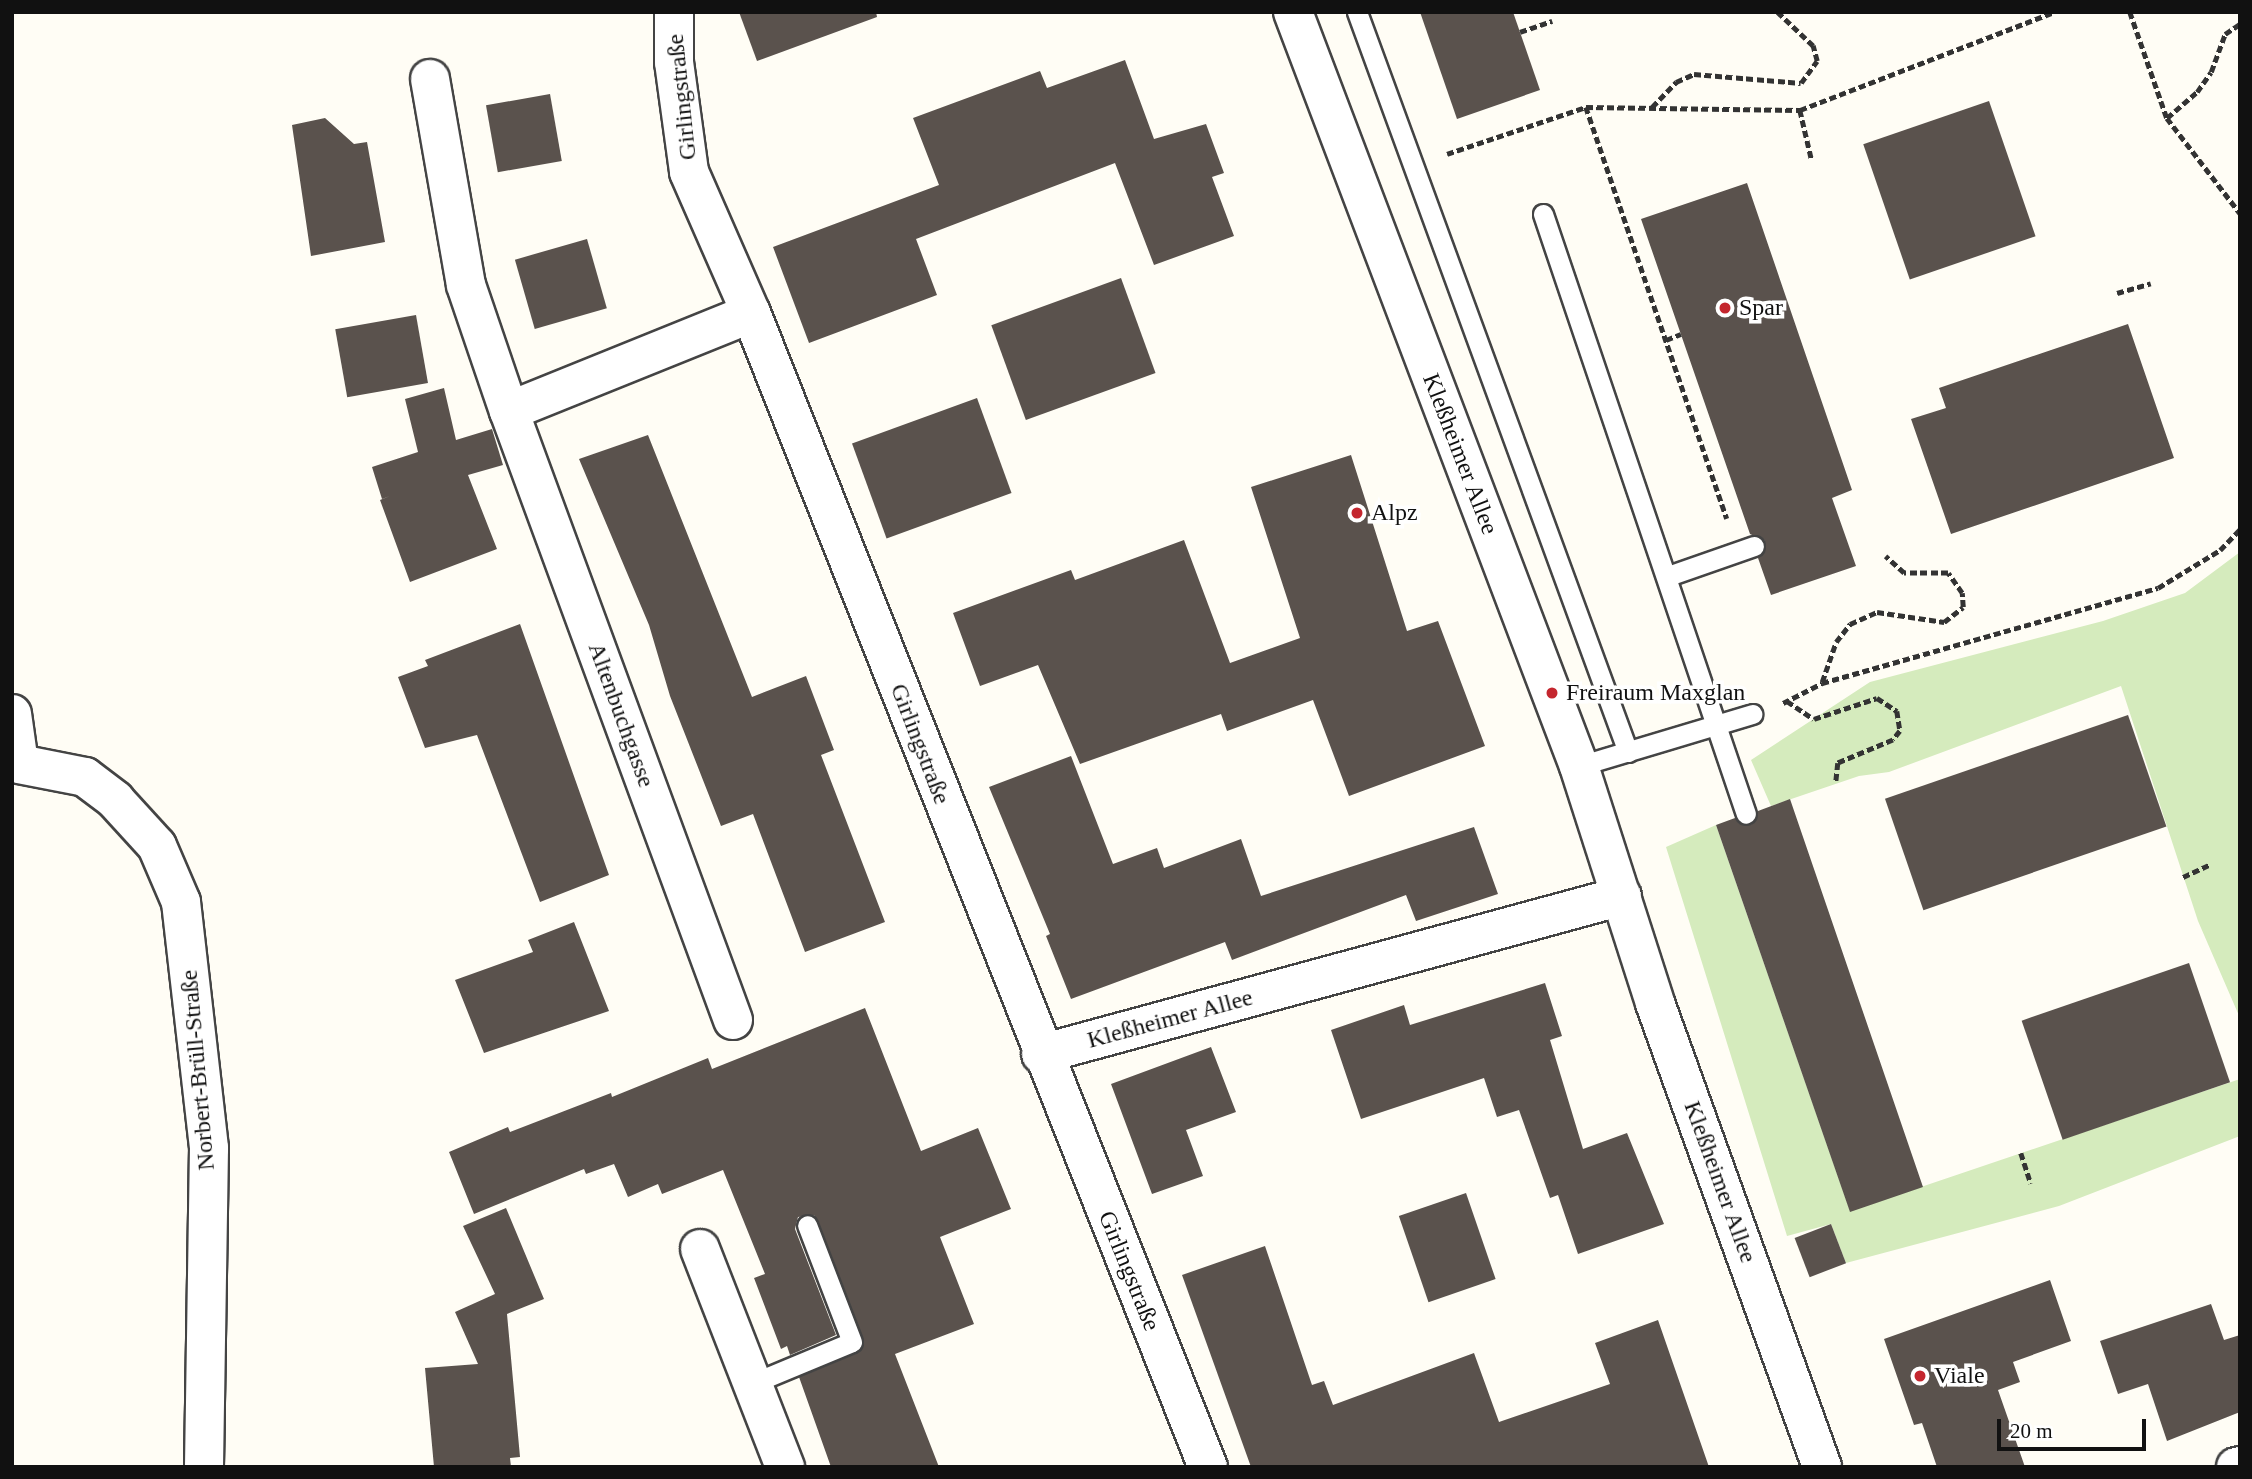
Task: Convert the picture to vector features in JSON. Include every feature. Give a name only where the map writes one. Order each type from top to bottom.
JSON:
[{"type":"street","name":"Girlingstraße","points":[[674,12],[674,62],[689,172],[751,313],[1041,1054],[1208,1467]]},
{"type":"street","name":"Kleßheimer Allee","points":[[1293,12],[1579,766],[1655,1003],[1822,1467]]},
{"type":"street","name":"Altenbuchgasse","points":[[429,79],[466,285],[509,411],[733,1020]]},
{"type":"street","points":[[509,411],[751,313]]},
{"type":"street","points":[[12,714],[16,769]]},
{"type":"street","name":"Norbert-Brüll-Straße","points":[[16,769],[85,776],[115,800],[157,846],[181,902],[209,1148],[204,1467]]},
{"type":"street","name":"Kleßheimer Allee","points":[[1041,1054],[1622,896]]},
{"type":"street","points":[[700,1249],[785,1467]]},
{"type":"lane","points":[[1357,12],[1629,751]]},
{"type":"lane","points":[[1543,214],[1668,576],[1746,814]]},
{"type":"lane","points":[[1668,576],[1746,549]]},
{"type":"lane","points":[[1579,766],[1752,713]]},
{"type":"lane","points":[[751,1384],[852,1342],[807,1225]]},
{"type":"path","points":[[1651,108],[1675,82],[1694,74],[1801,83],[1817,61],[1813,46],[1777,12]]},
{"type":"path","points":[[1413,165],[1586,107],[1800,110],[2054,12]]},
{"type":"path","points":[[2130,12],[2168,118],[2240,213]]},
{"type":"path","points":[[1520,32],[1552,21]]},
{"type":"path","points":[[2168,118],[2197,92],[2211,72],[2225,34],[2240,24]]},
{"type":"path","points":[[1586,107],[1666,340],[1746,549]]},
{"type":"path","points":[[1800,110],[1812,161]]},
{"type":"path","points":[[2117,293],[2151,283]]},
{"type":"path","points":[[1666,340],[1681,334]]},
{"type":"path","points":[[1752,713],[1787,701],[1822,683],[2158,588],[2220,550],[2240,529]]},
{"type":"path","points":[[1822,683],[1836,642],[1850,624],[1877,612],[1944,622],[1963,607],[1962,593],[1948,573],[1904,573],[1885,556]]},
{"type":"path","points":[[1787,701],[1814,719],[1877,698],[1897,711],[1900,731],[1893,740],[1885,748],[1838,763],[1836,783]]},
{"type":"path","points":[[2183,877],[2209,865]]},
{"type":"path","points":[[2021,1153],[2031,1183]]},
{"type":"green space","points":[[2240,552],[2240,1018],[2198,921],[2121,686],[1889,772],[1859,776],[1771,806],[1751,760],[1870,682],[2103,621],[2185,593]]},
{"type":"green space","points":[[1716,825],[1850,1211],[2240,1079],[2240,1136],[2059,1206],[1846,1263],[1831,1224],[1787,1236],[1666,847]]},
{"type":"building","points":[[739,12],[876,12],[877,17],[757,61]]},
{"type":"building","points":[[1420,12],[1513,12],[1540,90],[1457,119]]},
{"type":"building","points":[[1125,60],[1154,139],[1206,124],[1224,173],[1212,177],[1234,236],[1154,265],[1115,163],[916,239],[937,295],[809,343],[773,247],[939,185],[913,118],[1040,71],[1047,88]]},
{"type":"building","points":[[550,94],[562,161],[498,172],[486,105]]},
{"type":"building","points":[[1989,101],[2036,236],[1910,280],[1863,144]]},
{"type":"building","points":[[325,118],[354,144],[367,142],[385,242],[311,256],[292,125]]},
{"type":"building","points":[[1747,183],[1852,490],[1832,498],[1856,566],[1771,595],[1758,558],[1765,541],[1750,534],[1641,219]]},
{"type":"building","points":[[587,239],[607,308],[535,329],[515,260]]},
{"type":"building","points":[[1121,278],[1156,373],[1026,420],[991,325]]},
{"type":"building","points":[[416,315],[428,383],[347,397],[335,329]]},
{"type":"building","points":[[2128,324],[2174,458],[1951,534],[1911,419],[1946,408],[1939,388]]},
{"type":"building","points":[[444,388],[456,440],[492,429],[503,465],[468,475],[497,549],[410,582],[380,500],[390,496],[382,499],[372,467],[418,452],[405,399]]},
{"type":"building","points":[[977,398],[1012,493],[887,538],[852,443]]},
{"type":"building","points":[[648,435],[752,697],[806,676],[834,750],[821,755],[885,922],[805,952],[753,814],[721,826],[670,696],[649,625],[579,459]]},
{"type":"building","points":[[1351,455],[1407,631],[1438,621],[1485,746],[1349,796],[1313,700],[1227,731],[1221,714],[1080,764],[1038,665],[980,686],[953,613],[1071,570],[1075,580],[1184,540],[1230,663],[1300,638],[1251,487]]},
{"type":"building","points":[[520,624],[609,875],[540,902],[477,735],[425,748],[398,677],[428,666],[425,660]]},
{"type":"building","points":[[2128,715],[2166,827],[1923,910],[1885,799]]},
{"type":"building","points":[[1071,756],[1113,864],[1157,848],[1164,868],[1241,839],[1261,896],[1474,827],[1498,894],[1416,921],[1406,895],[1232,960],[1225,942],[1071,999],[1046,936],[1050,934],[989,787]]},
{"type":"building","points":[[1790,799],[1923,1187],[1850,1212],[1716,825],[1735,818],[1751,825],[1758,811]]},
{"type":"building","points":[[574,922],[609,1011],[484,1053],[455,980],[533,952],[528,940]]},
{"type":"building","points":[[2189,963],[2230,1082],[2063,1140],[2022,1021]]},
{"type":"building","points":[[1545,983],[1562,1036],[1550,1040],[1583,1149],[1627,1133],[1664,1224],[1578,1254],[1558,1195],[1550,1198],[1519,1110],[1497,1117],[1484,1078],[1361,1119],[1331,1030],[1404,1005],[1410,1025]]},
{"type":"building","points":[[865,1008],[921,1151],[978,1128],[1011,1209],[940,1237],[974,1324],[895,1354],[939,1467],[831,1467],[799,1377],[857,1353],[864,1343],[814,1215],[798,1217],[795,1229],[836,1335],[790,1355],[787,1346],[781,1349],[754,1278],[765,1274],[723,1170],[662,1194],[658,1184],[628,1197],[614,1164],[586,1174],[584,1169],[474,1214],[449,1152],[508,1127],[510,1132],[611,1093],[612,1097],[708,1058],[712,1069]]},
{"type":"building","points":[[1211,1047],[1236,1112],[1186,1130],[1203,1176],[1152,1194],[1111,1084]]},
{"type":"building","points":[[1466,1193],[1496,1279],[1428,1302],[1399,1216]]},
{"type":"building","points":[[506,1208],[544,1299],[507,1314],[520,1457],[510,1458],[511,1467],[434,1467],[425,1368],[478,1364],[455,1312],[495,1294],[463,1226]]},
{"type":"building","points":[[1831,1224],[1846,1263],[1810,1277],[1795,1238]]},
{"type":"building","points":[[1265,1246],[1312,1385],[1324,1381],[1333,1405],[1474,1353],[1499,1422],[1610,1384],[1595,1343],[1658,1320],[1709,1467],[1251,1467],[1182,1275]]},
{"type":"building","points":[[2050,1280],[2071,1341],[2013,1362],[2020,1382],[1998,1390],[2025,1467],[1937,1467],[1922,1423],[1914,1425],[1884,1339]]},
{"type":"building","points":[[2211,1304],[2224,1340],[2240,1335],[2240,1412],[2167,1441],[2148,1384],[2118,1394],[2100,1341]]},
{"type":"place","name":"Spar","points":[[1725,308]]},
{"type":"place","name":"Alpz","points":[[1357,513]]},
{"type":"place","name":"Freiraum Maxglan","points":[[1552,693]]},
{"type":"place","name":"Viale","points":[[1920,1376]]}]
